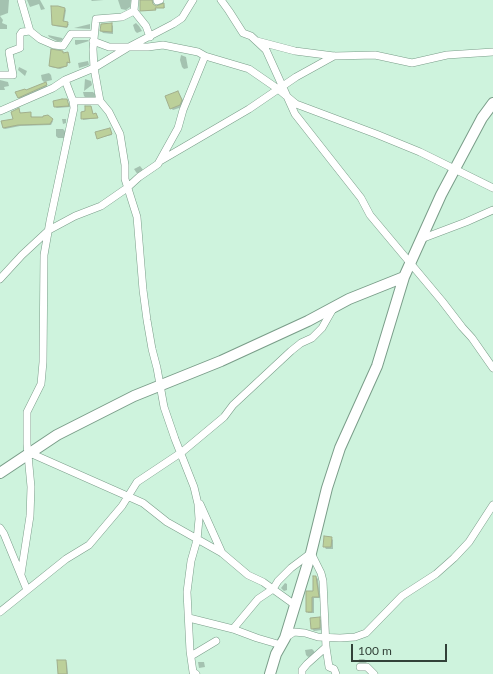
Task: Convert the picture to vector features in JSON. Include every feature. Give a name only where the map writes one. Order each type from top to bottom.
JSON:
[{"type":"street","points":[[21,0],[30,31],[40,39],[54,45],[63,46],[71,34],[94,37],[109,48],[163,45],[198,52],[205,56],[249,69],[281,87]]},
{"type":"street","points":[[135,0],[134,11],[146,26],[150,37]]},
{"type":"street","points":[[0,111],[94,68],[127,48],[173,24],[182,18],[193,0]]},
{"type":"street","points":[[221,0],[244,33],[251,36],[266,50],[281,87],[295,114],[361,198],[370,215],[472,338],[493,368]]},
{"type":"street","points":[[134,11],[122,17],[96,19],[94,37],[94,68],[100,101],[109,112],[120,134],[125,165],[125,179],[137,217],[146,312],[164,407],[195,491],[222,553]]},
{"type":"street","points":[[0,75],[14,75],[9,52],[20,48],[20,35],[22,32],[30,31]]},
{"type":"street","points":[[255,40],[295,51],[334,56],[375,55],[412,63],[447,55],[493,52]]},
{"type":"street","points":[[0,279],[49,230],[75,216],[101,206],[127,188],[138,177],[158,164],[178,128],[183,110],[205,56]]},
{"type":"street","points":[[160,161],[249,109],[296,77],[334,56]]},
{"type":"street","points":[[21,574],[30,516],[27,412],[41,384],[43,362],[44,255],[74,108],[65,80]]},
{"type":"street","points":[[288,98],[296,104],[420,152],[493,188]]},
{"type":"street","points":[[73,101],[100,101]]},
{"type":"street","points":[[270,674],[276,654],[283,642],[295,605],[311,553],[327,488],[340,448],[377,366],[404,277],[441,195],[482,118],[493,103]]},
{"type":"street","points":[[421,239],[493,210]]},
{"type":"street","points":[[0,473],[64,432],[134,396],[221,361],[349,299],[404,277]]},
{"type":"street","points":[[0,612],[66,559],[89,545],[122,506],[137,482],[180,452],[224,417],[233,404],[291,351],[301,343],[312,338],[322,328],[334,307]]},
{"type":"street","points":[[29,453],[143,503],[167,522],[222,553],[248,575],[263,582],[295,605]]},
{"type":"street","points":[[195,491],[199,519],[197,540],[191,561],[187,592],[190,656],[193,672],[196,674]]},
{"type":"street","points":[[283,642],[292,633],[298,632],[325,638],[354,637],[366,633],[402,596],[436,574],[454,558],[469,542],[493,505]]},
{"type":"street","points":[[0,528],[4,534],[27,590]]},
{"type":"street","points":[[233,629],[258,599],[273,589],[278,581],[291,568],[311,553]]},
{"type":"street","points":[[311,553],[321,573],[323,581],[326,647],[329,666],[334,669],[336,674]]},
{"type":"street","points":[[189,618],[233,629],[257,638],[283,642]]},
{"type":"street","points":[[190,656],[216,641]]},
{"type":"street","points":[[302,674],[302,670],[307,664],[326,647]]},
{"type":"street","points":[[360,666],[367,667],[374,674]]},
{"type":"building","points":[[140,0],[152,0],[153,4],[156,6],[164,3],[164,8],[140,11]]},
{"type":"building","points":[[51,6],[65,8],[63,21],[68,22],[67,27],[52,25]]},
{"type":"building","points":[[112,23],[112,32],[100,31],[101,24]]},
{"type":"building","points":[[51,49],[63,51],[63,53],[68,52],[70,63],[67,62],[67,66],[58,68],[49,66]]},
{"type":"building","points":[[46,82],[47,85],[18,98],[15,92],[26,90]]},
{"type":"building","points":[[178,91],[182,100],[180,105],[170,109],[165,96]]},
{"type":"building","points":[[67,99],[69,106],[54,107],[53,101]]},
{"type":"building","points":[[85,106],[91,106],[93,114],[96,113],[98,118],[81,119],[81,112],[85,111]]},
{"type":"building","points":[[19,108],[20,113],[31,112],[31,117],[43,117],[48,115],[53,119],[50,124],[18,125],[3,128],[1,121],[13,119],[11,112]]},
{"type":"building","points":[[110,128],[112,134],[97,139],[95,132]]},
{"type":"building","points":[[324,536],[332,537],[331,547],[323,547]]},
{"type":"building","points":[[313,576],[316,576],[319,597],[312,597],[312,612],[306,612],[306,591],[313,591]]},
{"type":"building","points":[[320,617],[320,628],[311,629],[310,618]]},
{"type":"building","points":[[57,660],[66,660],[67,674],[58,674]]}]
